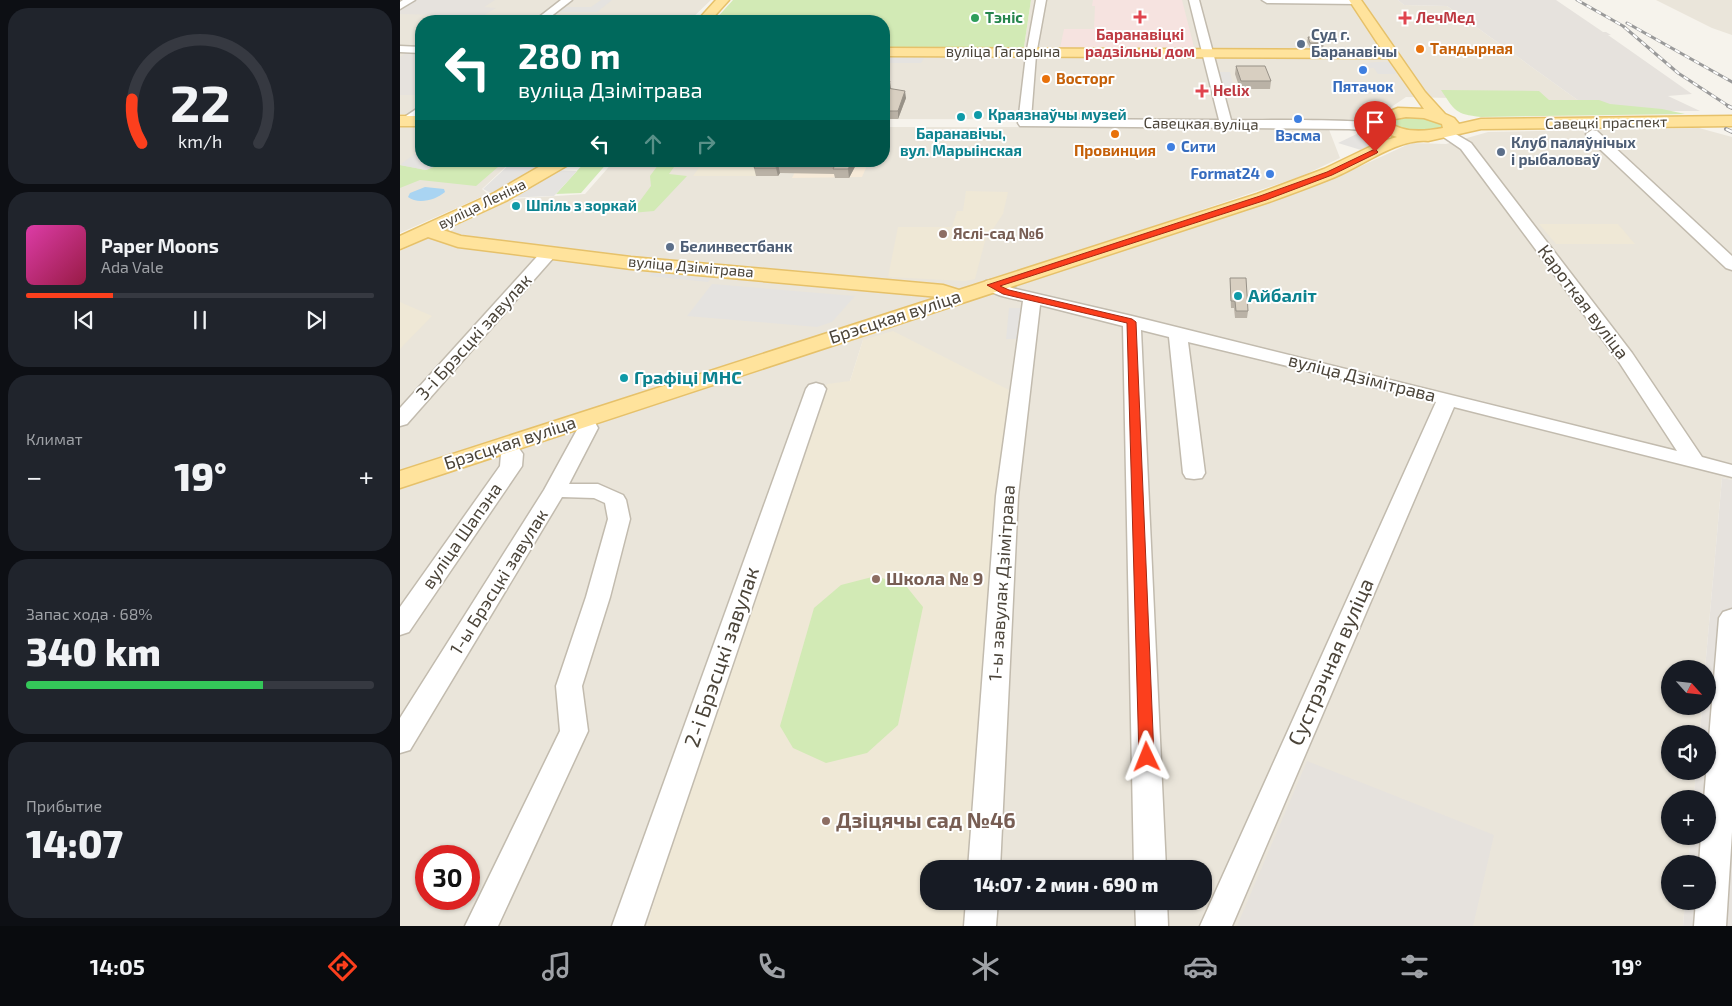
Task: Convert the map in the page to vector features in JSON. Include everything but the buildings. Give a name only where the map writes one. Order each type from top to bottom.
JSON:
[{"type":"main road","points":[[709,15],[723,0]]},
{"type":"main road","points":[[1356,1],[1420,95],[1445,125]]},
{"type":"main road","name":"вуліца Гагарына","points":[[890,52],[1393,54]]},
{"type":"main road","points":[[1387,131],[1401,113],[1411,107],[1420,95]]},
{"type":"main road","points":[[1401,113],[1421,113],[1445,125]]},
{"type":"main road","name":"Савецкі праспект","points":[[1423,136],[1445,125],[1732,121]]},
{"type":"main road","name":"Брэсцкая вуліца","points":[[400,480],[509,455],[584,419],[1263,198],[1330,173],[1387,131],[1423,136]]},
{"type":"main road","name":"вуліца Леніна","points":[[400,243],[500,198],[552,167]]},
{"type":"main road","name":"вуліца Дзімітрава","points":[[427,231],[458,241],[549,253],[631,263],[942,291],[950,293],[955,298]]},
{"type":"street","points":[[400,6],[410,0]]},
{"type":"street","points":[[547,15],[567,0]]},
{"type":"street","points":[[1032,52],[1041,0]]},
{"type":"street","points":[[1194,0],[1226,124]]},
{"type":"street","points":[[1266,0],[1356,1]]},
{"type":"street","points":[[400,49],[415,50]]},
{"type":"street","name":"Савецкая вуліца","points":[[1032,52],[1024,123],[1349,125],[1387,131]]},
{"type":"street","name":"Кароткая вуліца","points":[[1445,125],[1466,146],[1625,357],[1695,462]]},
{"type":"street","points":[[1592,134],[1732,265]]},
{"type":"street","points":[[1423,136],[1466,146]]},
{"type":"street","name":"3-і Брэсцкі завулак","points":[[400,420],[549,253]]},
{"type":"street","name":"вуліца Дзімітрава","points":[[992,285],[1006,292],[1447,399],[1732,471]]},
{"type":"street","name":"1-ы завулак Дзімітрава","points":[[985,860],[1006,496],[1032,298]]},
{"type":"street","points":[[1132,322],[1150,860]]},
{"type":"street","points":[[1178,333],[1194,473]]},
{"type":"street","name":"2-і Брэсцкі завулак","points":[[628,926],[816,389]]},
{"type":"street","name":"Сустрэчная вуліца","points":[[1216,926],[1447,399]]},
{"type":"street","name":"1-ы Брэсцкі завулак","points":[[400,742],[555,490],[588,428],[584,419]]},
{"type":"street","name":"вуліца Шапэна","points":[[400,626],[509,455]]},
{"type":"street","points":[[481,926],[574,731],[569,686],[598,597],[619,519],[615,500],[598,491],[555,490]]},
{"type":"street","points":[[1710,926],[1732,618]]},
{"type":"street","points":[[980,926],[981,910]]},
{"type":"street","points":[[1152,910],[1152,926]]},
{"type":"shaded area","points":[[400,0],[711,0],[695,15],[415,15],[415,114],[400,114]]},
{"type":"shaded area","points":[[415,0],[495,0],[484,7],[496,8],[484,15],[400,14],[400,9]]},
{"type":"shaded area","points":[[601,0],[612,0],[597,12],[560,12],[566,7],[591,7]]},
{"type":"shaded area","points":[[1031,0],[1398,0],[1404,5],[1447,6],[1579,101],[1406,97],[1384,112],[1360,119],[1330,120],[890,119],[890,47],[1024,47]]},
{"type":"shaded area","name":"Баранавіцкі радзільны дом","points":[[1093,0],[1182,0],[1194,47],[1060,48],[1064,29],[1094,29],[1095,6],[1092,6]]},
{"type":"shaded area","points":[[1398,0],[1556,0],[1603,32],[1611,35],[1608,35],[1692,94],[1668,96],[1700,111],[1588,111],[1579,101],[1447,6],[1404,5]]},
{"type":"shaded area","points":[[1656,0],[1732,0],[1732,35],[1712,28]]},
{"type":"shaded area","points":[[410,51],[415,51],[415,95],[400,95],[400,57]]},
{"type":"shaded area","points":[[890,56],[925,56],[921,63],[890,63]]},
{"type":"shaded area","points":[[1391,62],[1399,74],[1378,74],[1374,68],[1365,68],[1363,63]]},
{"type":"shaded area","points":[[1217,72],[1230,72],[1235,91],[1221,91]]},
{"type":"shaded area","points":[[400,124],[415,124],[415,167],[506,167],[482,189],[488,194],[400,233]]},
{"type":"shaded area","points":[[890,127],[1328,127],[1340,158],[1302,176],[964,290],[400,475],[400,251],[513,199],[585,194],[609,167],[890,167]]},
{"type":"shaded area","points":[[1699,128],[1732,137],[1732,480],[1722,478],[1706,660],[1661,660],[1661,715],[1701,715],[1701,725],[1661,725],[1661,780],[1695,780],[1695,790],[1661,790],[1661,845],[1690,845],[1689,855],[1661,855],[1661,910],[1684,910],[1683,926],[969,926],[970,910],[1212,910],[1212,860],[970,860],[863,340],[850,381],[692,769],[647,926],[400,926],[400,488],[700,386],[1310,187],[1346,173],[1411,143],[1446,144],[1488,132]]},
{"type":"shaded area","points":[[1363,131],[1386,137],[1361,150],[1338,143]]},
{"type":"shaded area","points":[[415,154],[415,167],[433,167],[426,170],[400,165]]},
{"type":"shaded area","points":[[507,167],[552,167],[499,197],[483,189]]},
{"type":"shaded area","points":[[700,167],[783,167],[778,176],[693,176]]},
{"type":"shaded area","points":[[797,167],[866,167],[862,177],[792,178]]},
{"type":"shaded area","points":[[550,170],[577,171],[554,196],[500,198]]},
{"type":"shaded area","name":"Яслі-сад №6","points":[[966,191],[1008,192],[1003,214],[985,241],[975,279],[965,281],[888,277],[898,227],[952,227],[957,211],[963,211]]},
{"type":"shaded area","points":[[1539,224],[1618,224],[1635,244],[1556,244]]},
{"type":"shaded area","points":[[653,272],[712,278],[708,282],[649,276]]},
{"type":"shaded area","points":[[712,284],[855,296],[832,322],[817,327],[687,316]]},
{"type":"shaded area","points":[[400,302],[432,316],[400,349]]},
{"type":"shaded area","points":[[1009,308],[1024,308],[1023,339],[1006,339]]},
{"type":"shaded area","name":"Школа № 9","points":[[893,331],[1009,390],[977,774],[972,860],[920,860],[920,910],[970,910],[969,926],[647,926],[692,769],[827,384],[850,381],[863,340]]},
{"type":"shaded area","points":[[1722,478],[1732,480],[1732,926],[1683,926],[1684,910],[1716,910],[1716,855],[1689,855],[1690,845],[1716,845],[1716,790],[1695,790],[1695,780],[1716,780],[1716,725],[1701,725],[1701,715],[1716,715],[1716,660],[1706,660]]},
{"type":"shaded area","points":[[1307,761],[1494,835],[1473,926],[1237,926]]},
{"type":"green space","points":[[733,0],[1031,0],[1024,47],[890,47],[890,15],[719,15]]},
{"type":"green space","points":[[1441,90],[1539,91],[1549,100],[1599,100],[1610,104],[1662,109],[1685,114],[1481,117],[1461,113],[1456,110]]},
{"type":"green space","points":[[1412,115],[1442,122],[1444,128],[1427,134],[1394,128],[1389,121]]},
{"type":"green space","points":[[400,165],[426,170],[433,167],[498,167],[476,186],[420,180],[400,188]]},
{"type":"green space","points":[[581,167],[604,167],[581,193],[556,194]]},
{"type":"green space","points":[[657,167],[674,167],[669,174],[687,176],[654,211],[631,213],[651,186],[650,176]]},
{"type":"green space","points":[[876,576],[906,586],[923,607],[898,725],[867,753],[826,763],[793,748],[780,726],[814,608],[841,585]]},
{"type":"water","points":[[425,187],[444,189],[445,192],[437,197],[422,201],[408,197],[410,193]]},
{"type":"railway","points":[[1577,0],[1623,26],[1678,73],[1730,107]]},
{"type":"railway","points":[[1627,23],[1732,82]]},
{"type":"railway","points":[[1726,129],[1732,132]]},
{"type":"place","name":"Баранавіцкі радзільны дом","points":[[1140,17]]},
{"type":"place","name":"Тэніс","points":[[975,18]]},
{"type":"place","name":"ЛечМед","points":[[1405,18]]},
{"type":"place","name":"Суд г. Баранавічы","points":[[1301,44]]},
{"type":"place","name":"Тандырная","points":[[1420,49]]},
{"type":"place","name":"Пятачок","points":[[1363,70]]},
{"type":"place","name":"Восторг","points":[[1046,79]]},
{"type":"place","name":"Helix","points":[[1202,91]]},
{"type":"place","name":"Краязнаўчы музей","points":[[978,115]]},
{"type":"place","name":"Баранавічы, вул. Марыінская","points":[[961,117]]},
{"type":"place","name":"Вэсма","points":[[1298,119]]},
{"type":"place","name":"Провинция","points":[[1115,134]]},
{"type":"place","name":"Сити","points":[[1171,147]]},
{"type":"place","name":"Клуб паляўнічых і рыбаловаў","points":[[1501,152]]},
{"type":"place","name":"Format24","points":[[1270,174]]},
{"type":"place","name":"Шпіль з зоркай","points":[[516,206]]},
{"type":"place","name":"Яслі-сад №6","points":[[943,234]]},
{"type":"place","name":"Белинвестбанк","points":[[670,247]]},
{"type":"place","name":"Айбаліт","points":[[1238,296]]},
{"type":"place","name":"Графіці МНС","points":[[624,378]]},
{"type":"place","name":"Школа № 9","points":[[876,579]]},
{"type":"place","name":"Дзіцячы сад №46","points":[[826,821]]},
{"type":"route","points":[[1147,757],[1132,322],[1006,292],[992,285],[1263,198],[1330,173],[1375,152]]}]
